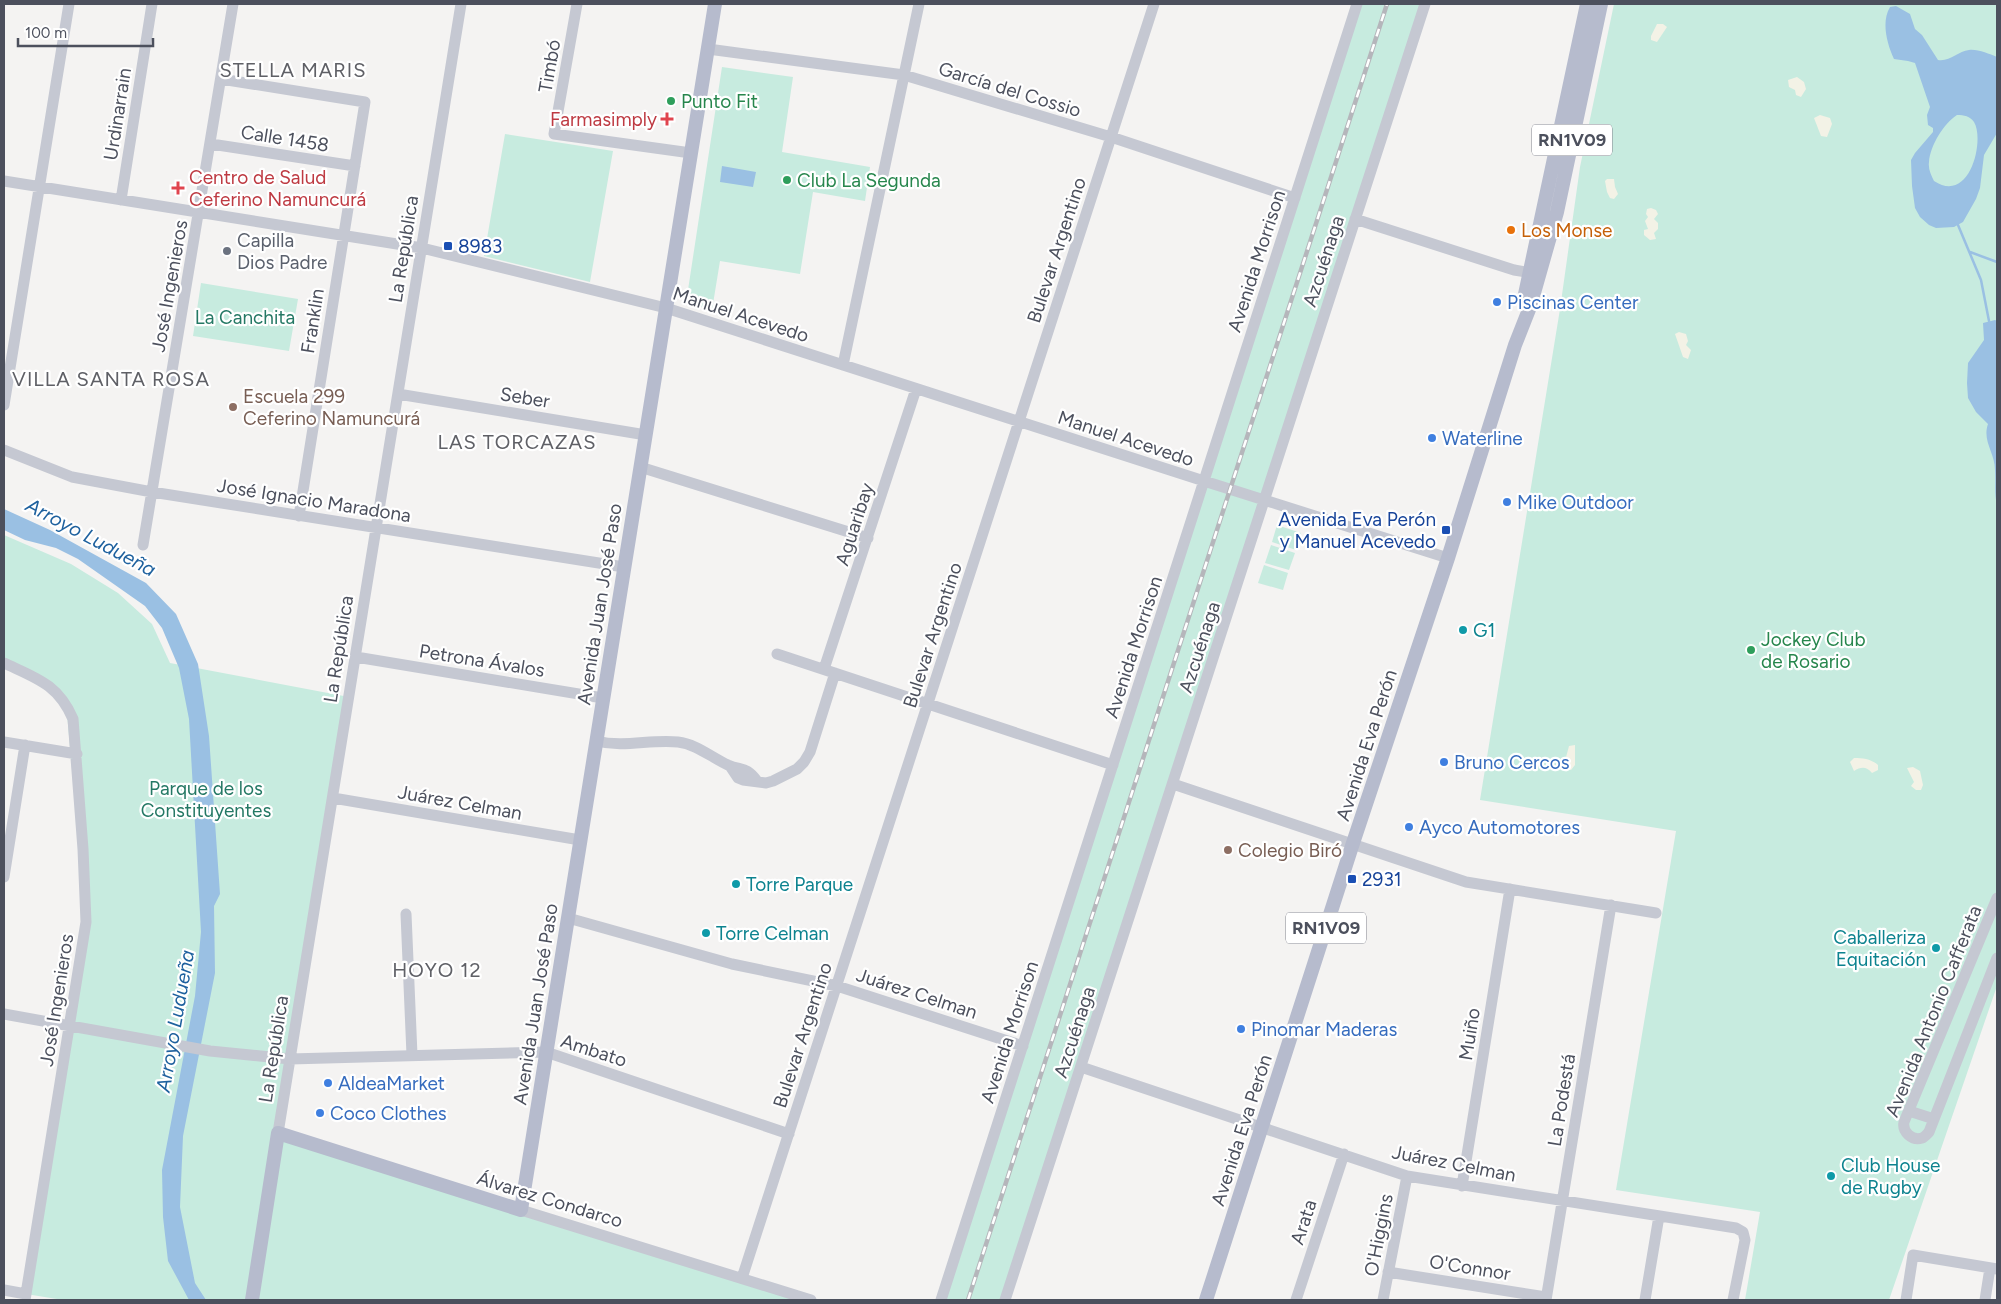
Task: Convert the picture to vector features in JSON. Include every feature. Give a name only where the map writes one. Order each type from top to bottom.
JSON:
[{"type":"main road","name":"Avenida Juan José Paso","points":[[521,1210],[715,4]]},
{"type":"main road","name":"Avenida Eva Perón","points":[[1535,274],[1587,4]]},
{"type":"main road","name":"Avenida Eva Perón","points":[[1206,1300],[1353,843],[1448,558],[1515,345],[1535,274],[1557,212],[1601,4]]},
{"type":"main road","name":"Álvarez Condarco","points":[[278,1133],[521,1210]]},
{"type":"main road","name":"La República","points":[[252,1300],[278,1133]]},
{"type":"street","points":[[4,405],[69,4]]},
{"type":"street","name":"Urdinarrain","points":[[121,200],[152,4]]},
{"type":"street","name":"José Ingenieros","points":[[143,544],[200,213],[233,4]]},
{"type":"street","name":"La República","points":[[278,1133],[461,4]]},
{"type":"street","name":"Timbó","points":[[577,4],[554,134],[691,153]]},
{"type":"street","points":[[843,365],[919,4]]},
{"type":"street","name":"Bulevar Argentino","points":[[742,1278],[1154,4]]},
{"type":"street","name":"Avenida Morrison","points":[[941,1300],[1357,4]]},
{"type":"street","name":"Azcuénaga","points":[[1005,1300],[1425,4]]},
{"type":"street","name":"García del Cossio","points":[[708,49],[904,75],[1111,137],[1295,198]]},
{"type":"street","name":"Franklin","points":[[221,79],[365,102],[299,516]]},
{"type":"street","name":"Calle 1458","points":[[210,144],[355,166]]},
{"type":"street","name":"Manuel Acevedo","points":[[4,181],[422,248],[666,308],[1204,482],[1448,558]]},
{"type":"street","points":[[1355,219],[1514,270],[1535,274]]},
{"type":"street","name":"Aguaribay","points":[[824,669],[916,389]]},
{"type":"street","name":"Seber","points":[[398,394],[646,435]]},
{"type":"street","name":"José Ignacio Maradona","points":[[4,450],[72,477],[299,516],[624,567]]},
{"type":"street","points":[[640,467],[868,538]]},
{"type":"street","points":[[777,654],[1113,765]]},
{"type":"street","name":"Petrona Ávalos","points":[[356,657],[603,698]]},
{"type":"street","name":"José Ingenieros","points":[[4,663],[52,687],[66,704],[73,719],[83,848],[86,922],[26,1297]]},
{"type":"street","points":[[596,741],[619,745],[679,742],[689,745],[730,766],[738,778],[748,781],[774,781],[797,769],[810,752],[835,673]]},
{"type":"street","points":[[4,742],[76,754]]},
{"type":"street","points":[[4,877],[25,745]]},
{"type":"street","points":[[1173,784],[1466,882],[1656,913]]},
{"type":"street","name":"Juárez Celman","points":[[333,798],[580,840]]},
{"type":"street","name":"Muiño","points":[[1462,1186],[1510,889]]},
{"type":"street","name":"Avenida Antonio Cafferata","points":[[1997,898],[1902,1128],[1905,1133],[1915,1138],[1922,1138],[1929,1132],[1997,958]]},
{"type":"street","name":"La Podestá","points":[[1546,1299],[1610,905]]},
{"type":"street","points":[[406,914],[412,1055]]},
{"type":"street","name":"Juárez Celman","points":[[568,918],[732,964],[837,986],[1023,1046]]},
{"type":"street","points":[[4,1014],[171,1045],[290,1059]]},
{"type":"street","name":"Ambato","points":[[290,1059],[546,1052],[789,1134]]},
{"type":"street","name":"Juárez Celman","points":[[1081,1067],[1262,1126],[1406,1176],[1736,1228],[1743,1232],[1745,1240],[1733,1300]]},
{"type":"street","points":[[1909,1111],[1934,1119]]},
{"type":"street","name":"Arata","points":[[1296,1300],[1344,1154]]},
{"type":"street","name":"O'Higgins","points":[[1383,1300],[1406,1176]]},
{"type":"street","name":"Álvarez Condarco","points":[[521,1210],[811,1300]]},
{"type":"street","points":[[1645,1300],[1659,1216]]},
{"type":"street","points":[[1906,1300],[1913,1255],[1994,1269],[1985,1300]]},
{"type":"street","name":"O'Connor","points":[[1388,1272],[1546,1299]]},
{"type":"street","points":[[4,1290],[26,1297]]},
{"type":"green space","points":[[1357,4],[1425,4],[1005,1300],[941,1300]]},
{"type":"green space","name":"Jockey Club de Rosario","points":[[1614,4],[1997,4],[1997,986],[1889,1300],[1745,1300],[1760,1212],[1616,1190],[1676,831],[1480,800],[1560,309],[1580,167]]},
{"type":"green space","name":"Club La Segunda","points":[[722,67],[793,77],[782,152],[870,167],[865,201],[813,192],[800,274],[720,261],[712,310],[686,303]]},
{"type":"green space","points":[[505,134],[613,151],[590,282],[484,256]]},
{"type":"green space","name":"La Canchita","points":[[201,283],[298,299],[289,351],[193,336]]},
{"type":"green space","points":[[1277,525],[1301,533],[1296,550],[1272,542]]},
{"type":"green space","name":"Parque de los Constituyentes","points":[[4,535],[71,564],[118,593],[152,624],[170,663],[349,697],[279,1133],[811,1300],[63,1300],[26,1294],[86,922],[66,703],[4,663]]},
{"type":"green space","points":[[1271,545],[1295,553],[1289,570],[1265,563]]},
{"type":"green space","points":[[1264,565],[1288,573],[1283,590],[1258,583]]},
{"type":"sand","points":[[1657,24],[1663,24],[1667,27],[1657,42],[1651,40],[1651,36]]},
{"type":"sand","points":[[1797,77],[1804,82],[1806,89],[1801,97],[1796,95],[1795,90],[1789,87],[1788,80]]},
{"type":"sand","points":[[1820,115],[1830,118],[1832,124],[1827,137],[1821,136],[1814,118]]},
{"type":"sand","points":[[1607,179],[1614,179],[1618,194],[1614,199],[1610,198],[1607,192],[1605,181]]},
{"type":"sand","points":[[1647,209],[1656,210],[1658,214],[1654,219],[1658,223],[1658,229],[1654,233],[1656,239],[1650,240],[1644,235],[1644,230],[1648,229],[1645,221],[1648,217],[1646,214]]},
{"type":"sand","points":[[1679,332],[1686,334],[1688,341],[1686,345],[1691,350],[1688,359],[1683,357],[1675,334]]},
{"type":"sand","points":[[1575,745],[1575,765],[1571,770],[1566,769],[1565,761],[1569,746]]},
{"type":"sand","points":[[1854,758],[1873,761],[1878,765],[1878,770],[1872,773],[1868,769],[1863,768],[1854,771],[1850,762]]},
{"type":"sand","points":[[1913,767],[1920,771],[1923,785],[1921,790],[1916,790],[1911,786],[1914,782],[1907,768]]},
{"type":"water","points":[[1896,6],[1910,14],[1915,29],[1922,35],[1938,60],[1946,59],[1969,50],[1980,51],[1997,57],[1997,133],[1984,155],[1980,188],[1976,199],[1963,222],[1954,227],[1936,228],[1929,225],[1920,217],[1915,208],[1911,160],[1933,132],[1933,128],[1928,125],[1927,115],[1930,107],[1915,63],[1894,59],[1889,47],[1885,26],[1890,7]],"holes":[[[1957,115],[1969,117],[1974,122],[1977,131],[1976,155],[1972,167],[1965,178],[1957,184],[1947,186],[1934,181],[1929,162],[1935,142],[1947,123]]]},
{"type":"water","points":[[722,166],[756,172],[753,187],[720,182]]},
{"type":"water","points":[[1997,321],[1997,506],[1994,464],[1987,436],[1988,424],[1976,412],[1968,398],[1967,383],[1968,363],[1984,340],[1983,323]]},
{"type":"water","name":"Arroyo Ludueña","points":[[4,509],[50,530],[146,583],[176,614],[198,664],[209,736],[220,894],[214,906],[215,973],[183,1136],[180,1207],[195,1283],[206,1300],[189,1300],[168,1261],[163,1217],[162,1170],[195,996],[201,932],[189,719],[179,668],[162,628],[145,606],[78,559],[56,548],[25,540],[4,530]]},
{"type":"waterway","points":[[1958,225],[1981,280],[1989,321]]},
{"type":"waterway","points":[[1970,252],[1997,262]]},
{"type":"railway","points":[[968,1300],[1387,4]]},
{"type":"place","name":"Punto Fit","points":[[671,101]]},
{"type":"place","name":"Farmasimply","points":[[667,119]]},
{"type":"place","name":"Club La Segunda","points":[[787,180]]},
{"type":"place","name":"Centro de Salud Ceferino Namuncurá","points":[[178,188]]},
{"type":"place","name":"Los Monse","points":[[1511,230]]},
{"type":"place","name":"8983","points":[[448,246]]},
{"type":"place","name":"Capilla Dios Padre","points":[[227,251]]},
{"type":"place","name":"Piscinas Center","points":[[1497,302]]},
{"type":"place","name":"Escuela 299 Ceferino Namuncurá","points":[[233,407]]},
{"type":"place","name":"Waterline","points":[[1432,438]]},
{"type":"place","name":"Mike Outdoor","points":[[1507,502]]},
{"type":"place","name":"Avenida Eva Perón y Manuel Acevedo","points":[[1446,530]]},
{"type":"place","name":"G1","points":[[1463,630]]},
{"type":"place","name":"Jockey Club de Rosario","points":[[1751,650]]},
{"type":"place","name":"Bruno Cercos","points":[[1444,762]]},
{"type":"place","name":"Ayco Automotores","points":[[1409,827]]},
{"type":"place","name":"Colegio Biró","points":[[1228,850]]},
{"type":"place","name":"2931","points":[[1352,879]]},
{"type":"place","name":"Torre Parque","points":[[736,884]]},
{"type":"place","name":"Torre Celman","points":[[706,933]]},
{"type":"place","name":"Caballeriza Equitación","points":[[1936,948]]},
{"type":"place","name":"Pinomar Maderas","points":[[1241,1029]]},
{"type":"place","name":"AldeaMarket","points":[[328,1083]]},
{"type":"place","name":"Coco Clothes","points":[[320,1113]]},
{"type":"place","name":"Club House de Rugby","points":[[1831,1176]]},
{"type":"district","name":"STELLA MARIS","points":[[293,70]]},
{"type":"district","name":"VILLA SANTA ROSA","points":[[111,379]]},
{"type":"district","name":"LAS TORCAZAS","points":[[517,442]]},
{"type":"district","name":"HOYO 12","points":[[437,970]]}]
